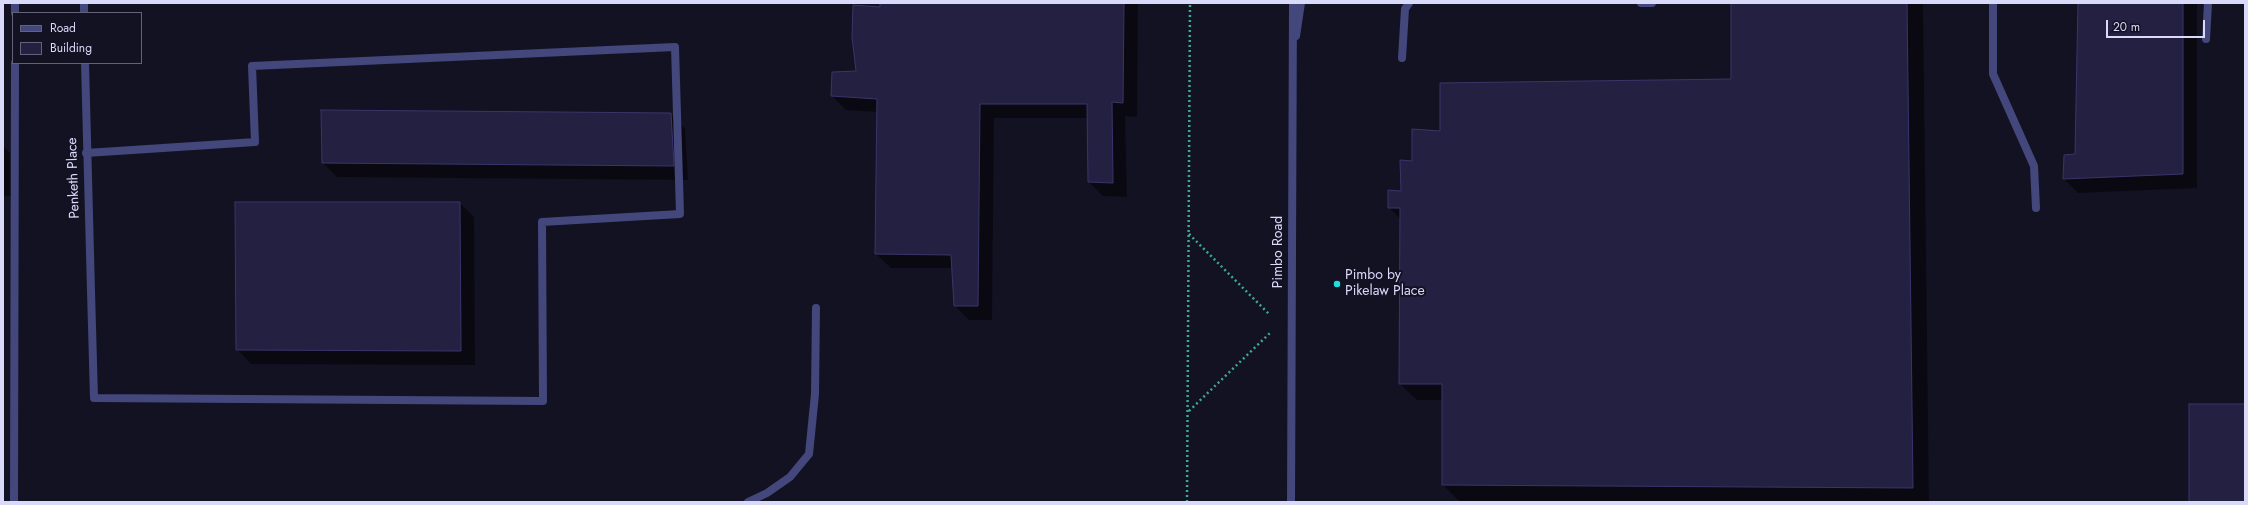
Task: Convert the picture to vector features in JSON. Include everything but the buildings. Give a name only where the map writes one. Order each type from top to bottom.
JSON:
[{"type":"street","name":"Pimbo Road","points":[[1291,502],[1293,3]]},
{"type":"street","points":[[1293,58],[1301,3]]},
{"type":"street","points":[[1402,58],[1405,9],[1409,3]]},
{"type":"street","points":[[1641,3],[1652,3]]},
{"type":"street","points":[[1993,3],[1993,74],[2034,166],[2036,208]]},
{"type":"street","points":[[2206,39],[2208,3]]},
{"type":"street","name":"Penketh Place","points":[[85,64],[86,153],[94,398],[543,401],[542,222],[680,214],[675,47],[252,66],[255,142],[86,153]]},
{"type":"street","points":[[14,502],[15,64]]},
{"type":"street","points":[[748,502],[766,493],[790,477],[809,454],[815,394],[816,308]]},
{"type":"path","points":[[1188,502],[1190,3]]},
{"type":"path","points":[[1189,233],[1274,318]]},
{"type":"path","points":[[1188,411],[1274,329]]},
{"type":"place","name":"Pimbo by Pikelaw Place","points":[[1337,284]]}]
